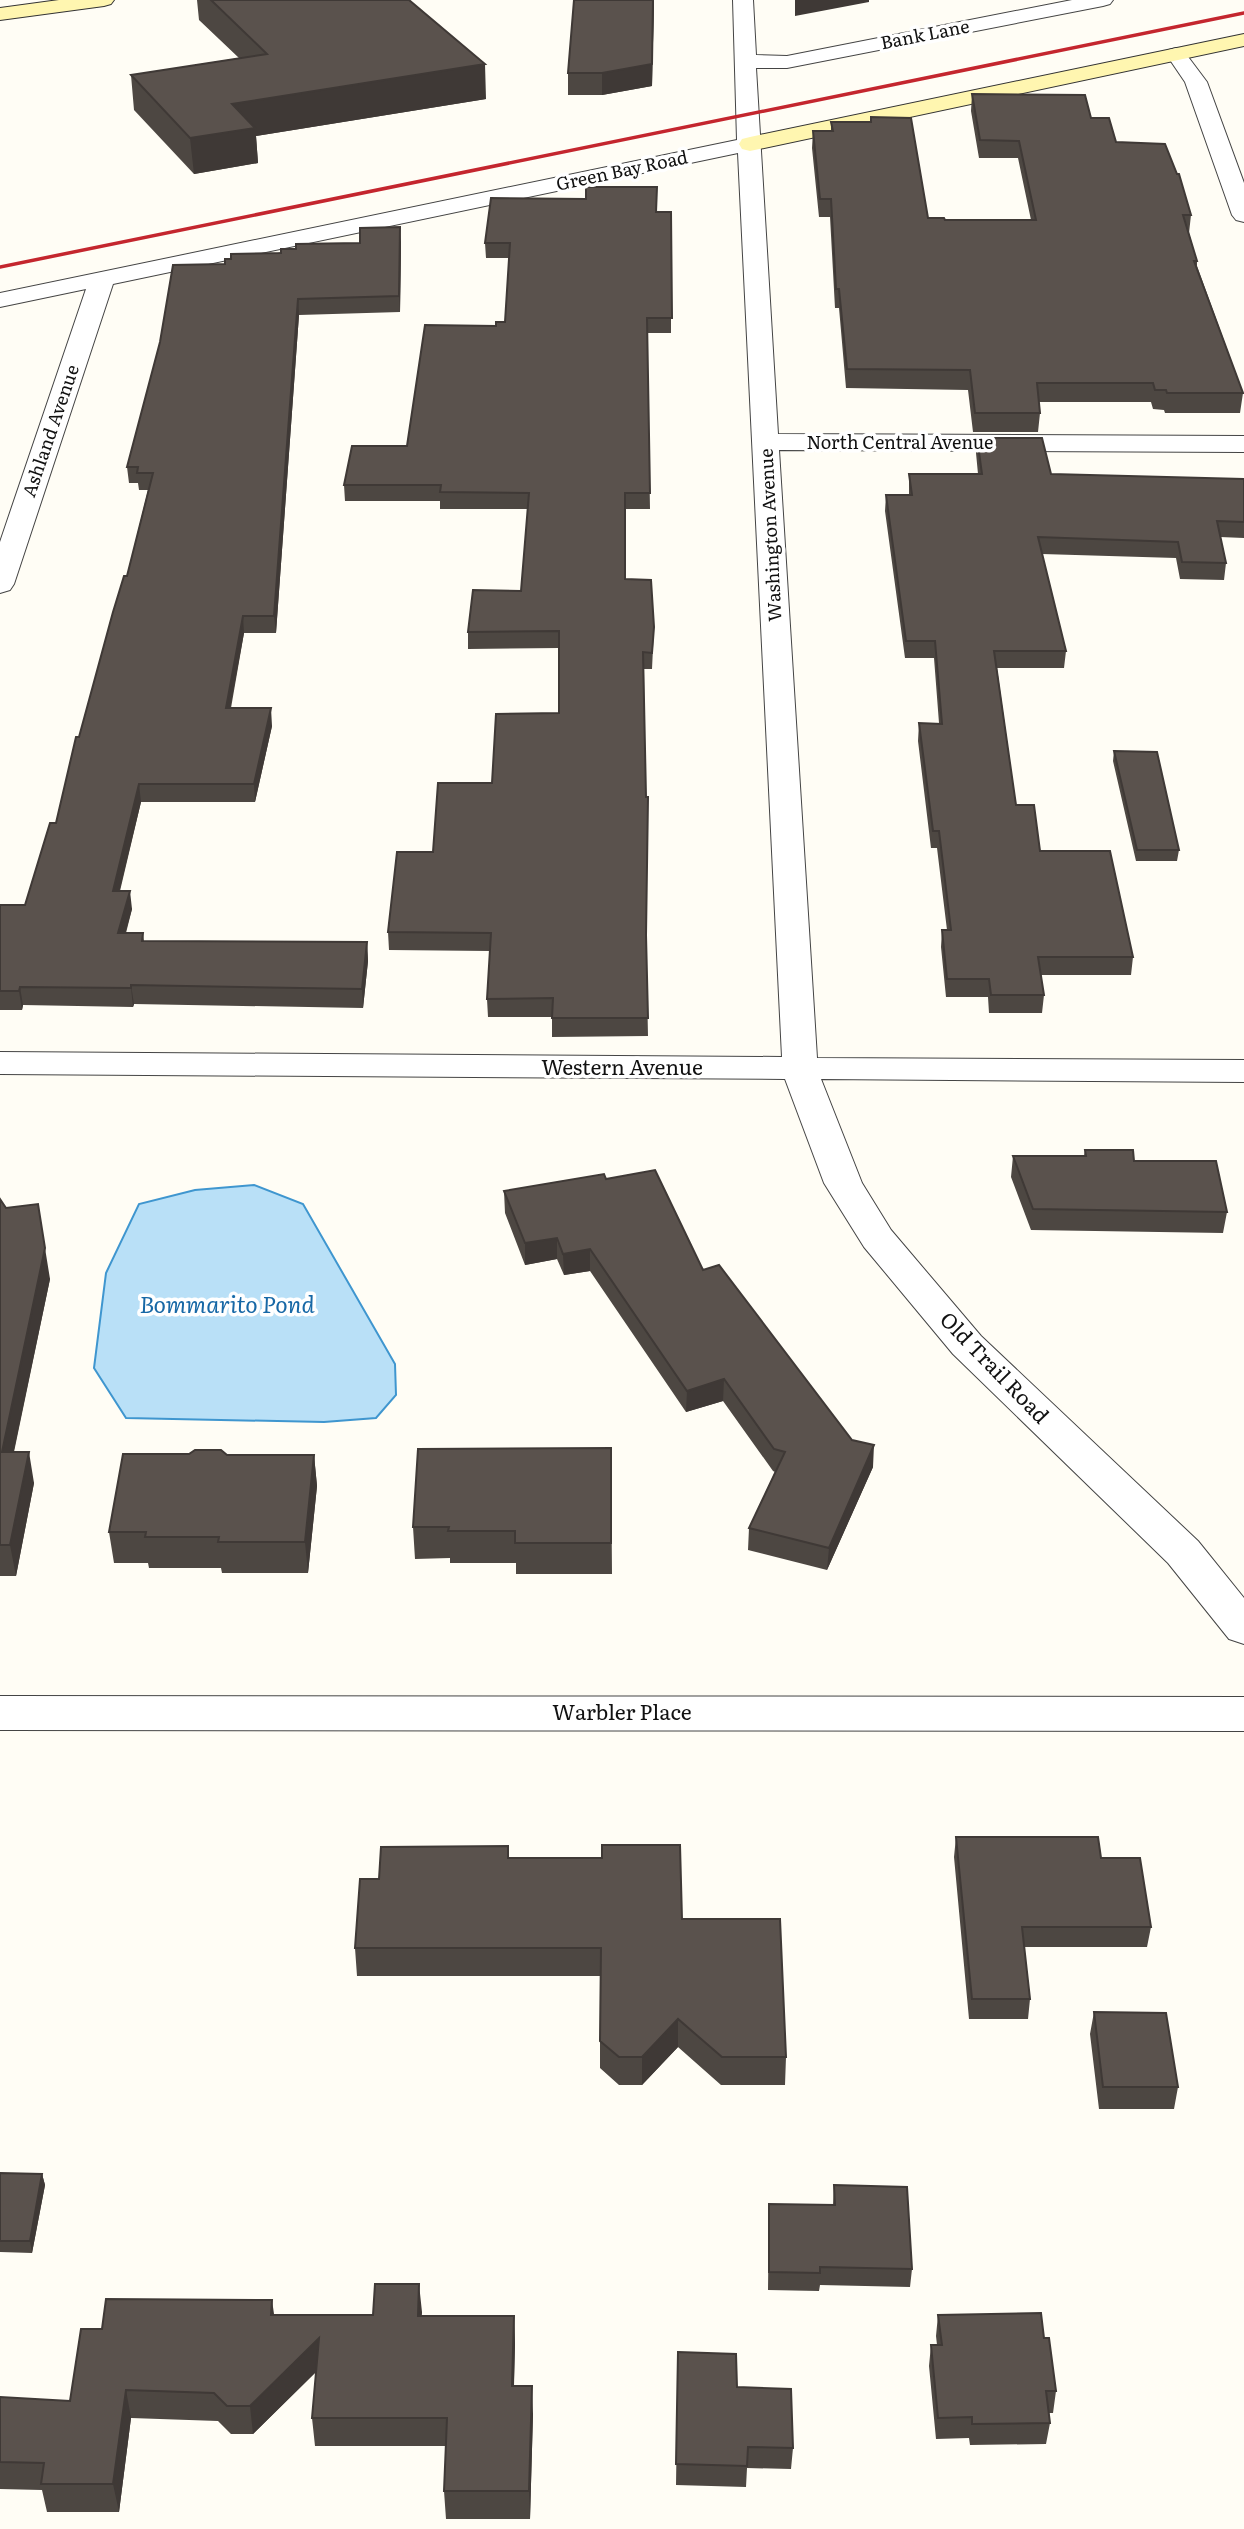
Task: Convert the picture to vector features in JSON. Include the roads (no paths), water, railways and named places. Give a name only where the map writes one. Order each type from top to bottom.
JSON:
[{"type":"street","points":[[0,14],[104,0]]},
{"type":"street","name":"Washington Avenue","points":[[743,0],[800,1070]]},
{"type":"street","name":"Bank Lane","points":[[746,61],[787,62],[1103,0]]},
{"type":"street","name":"Green Bay Road","points":[[0,300],[1244,40]]},
{"type":"street","points":[[1176,54],[1196,82],[1244,215]]},
{"type":"street","name":"Ashland Avenue","points":[[0,584],[102,279]]},
{"type":"street","name":"North Central Avenue","points":[[766,442],[1244,444]]},
{"type":"street","name":"Western Avenue","points":[[0,1063],[1244,1071]]},
{"type":"street","name":"Old Trail Road","points":[[800,1070],[843,1183],[877,1238],[967,1345],[1183,1552],[1244,1628]]},
{"type":"street","name":"Warbler Place","points":[[0,1713],[1244,1714]]},
{"type":"water","name":"Bommarito Pond","points":[[254,1185],[303,1204],[395,1364],[396,1395],[376,1418],[324,1422],[126,1418],[94,1368],[106,1273],[139,1204],[195,1190]]},
{"type":"railway","points":[[0,267],[1244,13]]}]
